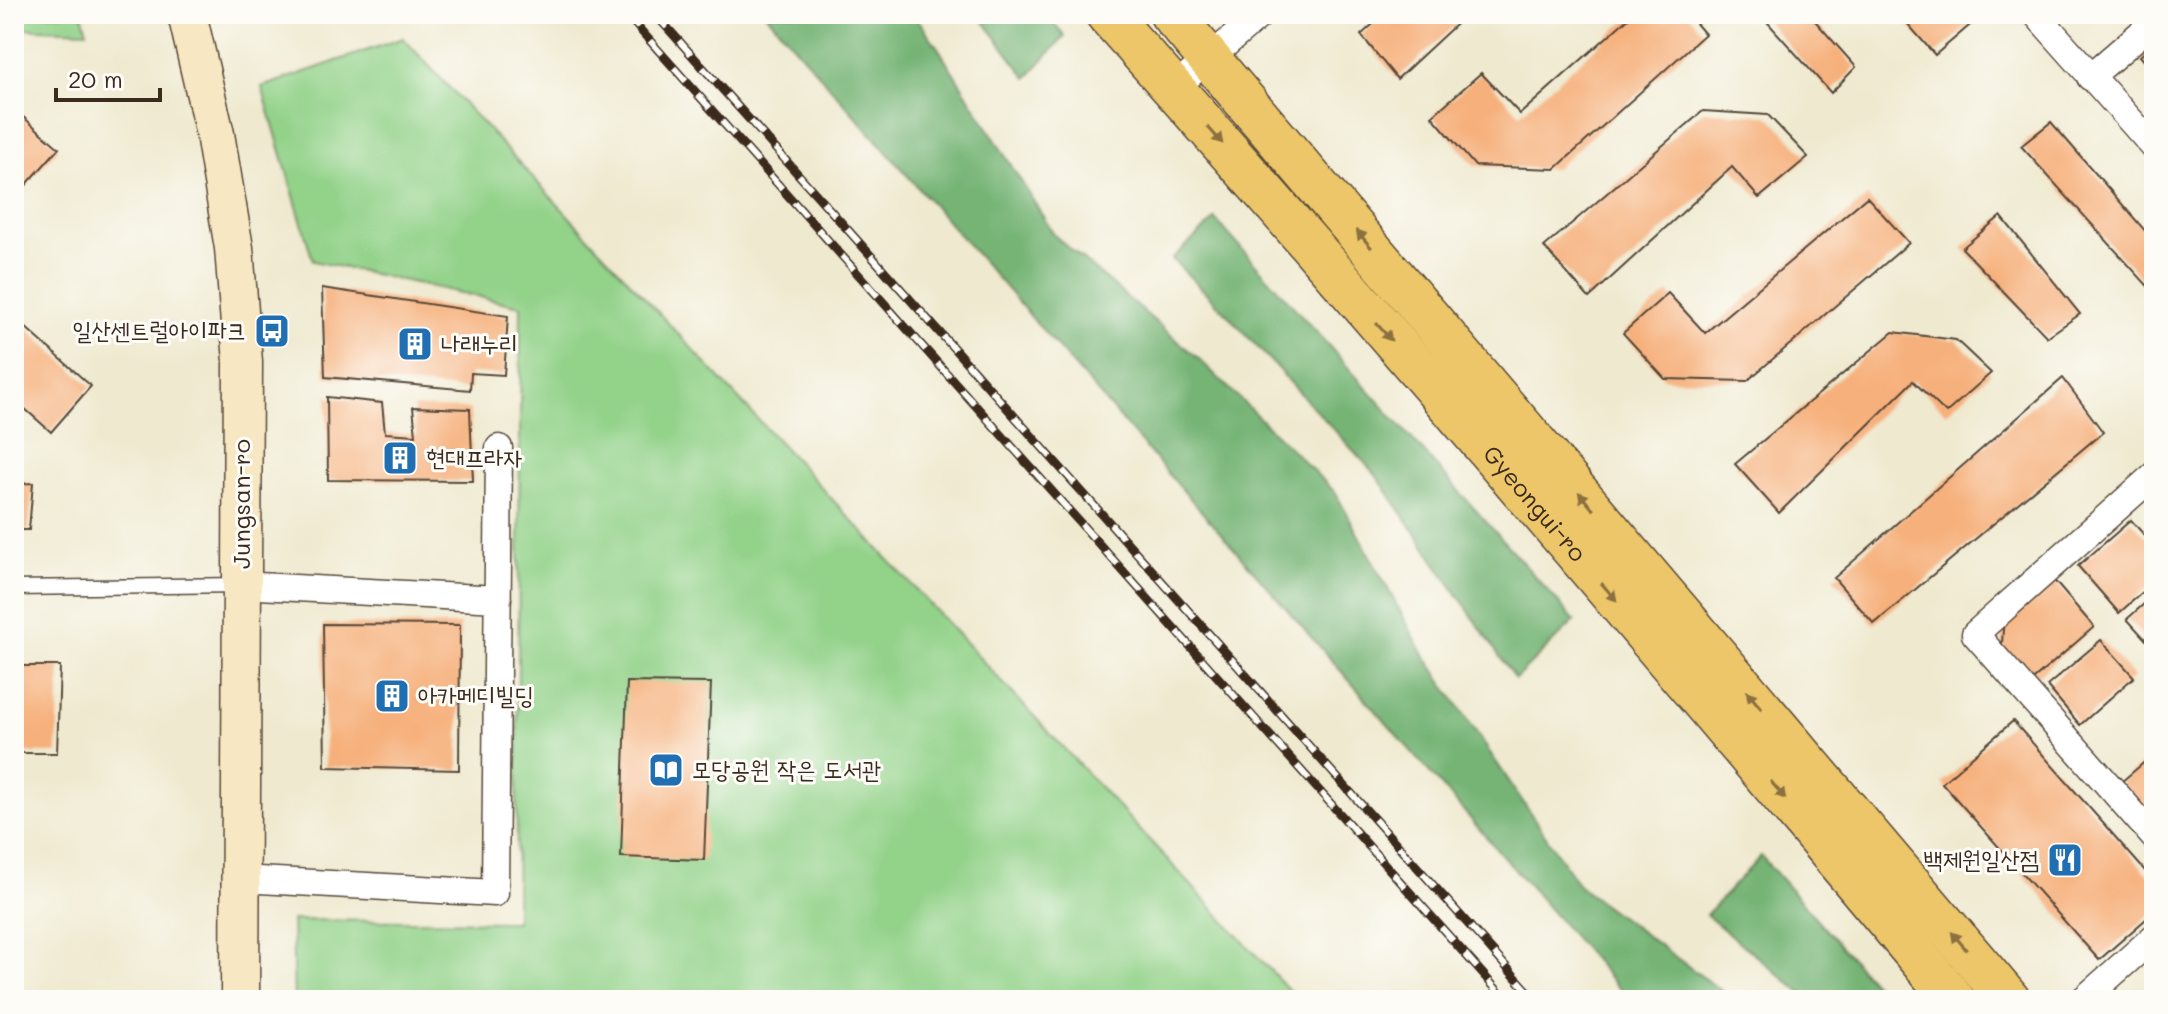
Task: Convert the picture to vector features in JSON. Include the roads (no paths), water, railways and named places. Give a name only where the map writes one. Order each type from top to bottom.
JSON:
[{"type":"main road","name":"Jungsan-ro","points":[[187,14],[215,134],[234,248],[243,362],[240,1000]]},
{"type":"main road","name":"Gyeongui-ro","points":[[1107,14],[1756,763],[1954,1000]]},
{"type":"main road","name":"Gyeongui-ro","points":[[1171,14],[2009,1000]]},
{"type":"street","points":[[1173,89],[1261,14]]},
{"type":"street","points":[[2036,14],[2154,147]]},
{"type":"street","points":[[2090,77],[2154,22]]},
{"type":"street","points":[[241,879],[495,893],[499,448]]},
{"type":"street","points":[[2150,487],[1975,634],[2154,837]]},
{"type":"street","points":[[242,585],[498,599]]},
{"type":"street","points":[[2083,1000],[2154,937]]},
{"type":"lane","points":[[14,588],[242,585]]},
{"type":"railway","points":[[626,14],[1506,1000]]},
{"type":"railway","points":[[655,14],[1536,1000]]},
{"type":"place","name":"일산센트럴아이파크","points":[[272,331]]},
{"type":"place","name":"나래누리","points":[[415,344]]},
{"type":"place","name":"현대프라자","points":[[400,458]]},
{"type":"place","name":"아카메디빌딩","points":[[392,696]]},
{"type":"place","name":"모당공원 작은 도서관","points":[[666,770]]},
{"type":"place","name":"백제원일산점","points":[[2065,860]]}]
